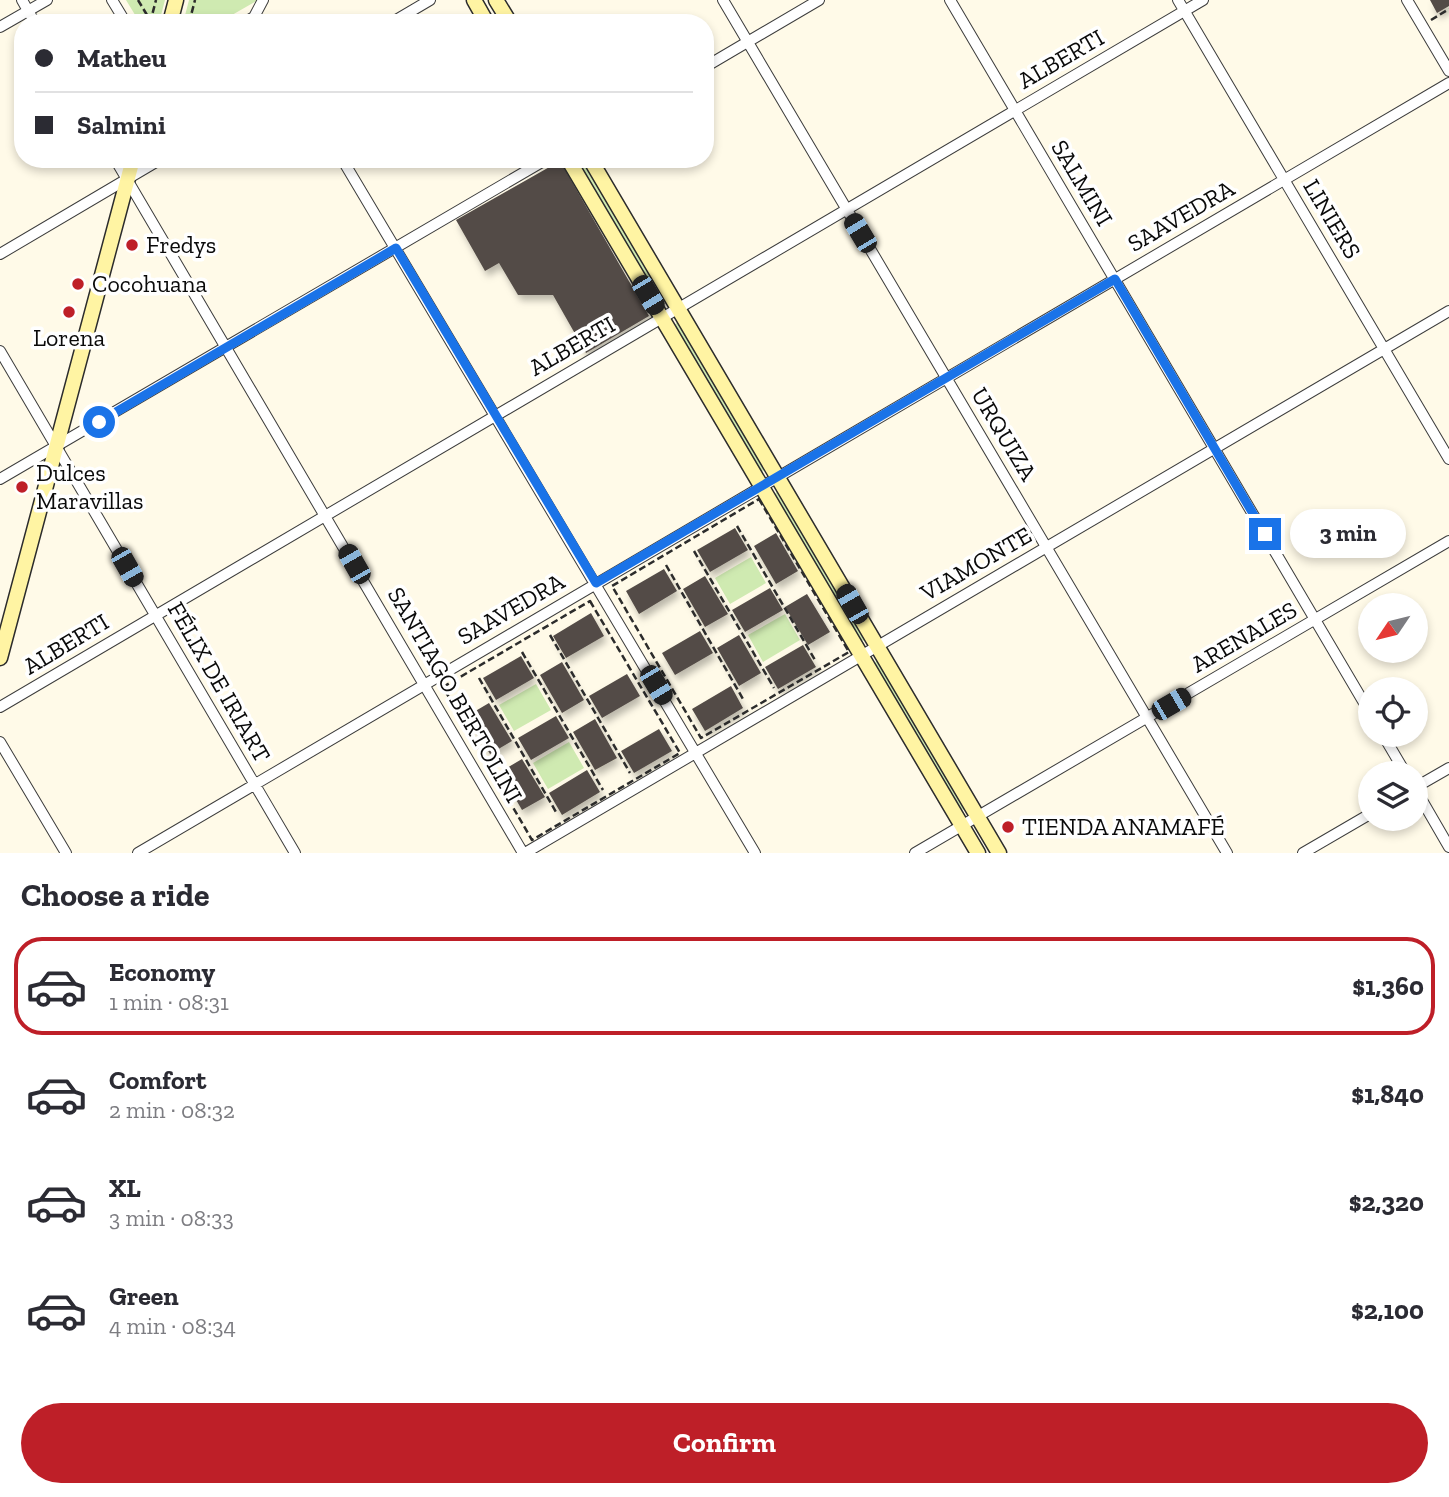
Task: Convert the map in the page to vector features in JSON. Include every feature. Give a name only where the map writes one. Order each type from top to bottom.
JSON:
[{"type":"main road","points":[[0,658],[130,168]]},
{"type":"main road","points":[[573,168],[978,853]]},
{"type":"main road","points":[[595,168],[999,853]]},
{"type":"street","points":[[22,0],[30,14]]},
{"type":"street","points":[[23,14],[47,0]]},
{"type":"street","points":[[406,14],[430,0]]},
{"type":"street","name":"URQUIZA","points":[[723,0],[1227,853]]},
{"type":"street","points":[[714,61],[818,0]]},
{"type":"street","name":"SALMINI","points":[[950,0],[1358,692]]},
{"type":"street","name":"LINIERS","points":[[1178,0],[1449,459]]},
{"type":"street","name":"ALBERTI","points":[[0,707],[1203,0]]},
{"type":"street","points":[[1407,0],[1449,71]]},
{"type":"street","name":"SAAVEDRA","points":[[138,853],[1449,83]]},
{"type":"street","name":"SANTIAGO BERTOLINI","points":[[120,168],[524,853]]},
{"type":"street","points":[[0,254],[146,168]]},
{"type":"street","points":[[347,168],[755,853]]},
{"type":"street","points":[[0,479],[532,168]]},
{"type":"street","name":"VIAMONTE","points":[[524,853],[1449,311]]},
{"type":"street","name":"FÉLIX DE IRIART","points":[[0,351],[295,853]]},
{"type":"street","name":"ARENALES","points":[[915,853],[1449,541]]},
{"type":"street","points":[[0,741],[66,853]]},
{"type":"street","points":[[1428,781],[1449,768]]},
{"type":"street","points":[[1428,810],[1449,847]]},
{"type":"street","points":[[1303,853],[1358,821]]},
{"type":"path","points":[[1422,25],[1449,9]]},
{"type":"path","points":[[758,499],[849,652],[701,738],[611,586],[758,499]]},
{"type":"path","points":[[737,526],[815,660]]},
{"type":"path","points":[[694,551],[774,688]]},
{"type":"path","points":[[666,565],[743,699]]},
{"type":"path","points":[[590,601],[680,753],[532,839],[443,687],[590,601]]},
{"type":"path","points":[[550,635],[630,773]]},
{"type":"path","points":[[523,652],[603,790]]},
{"type":"path","points":[[479,678],[556,812]]},
{"type":"green space","points":[[126,0],[165,0],[161,14],[135,14]]},
{"type":"green space","points":[[189,0],[258,0],[234,14],[185,14]]},
{"type":"green space","points":[[581,168],[588,168],[665,304],[660,303]]},
{"type":"green space","points":[[678,321],[764,471],[759,470],[674,326]]},
{"type":"green space","points":[[778,490],[864,641],[859,639],[774,495]]},
{"type":"green space","points":[[751,557],[766,583],[730,604],[715,578]]},
{"type":"green space","points":[[785,614],[800,640],[763,662],[748,635]]},
{"type":"green space","points":[[878,659],[964,810],[959,808],[874,664]]},
{"type":"green space","points":[[536,684],[551,710],[514,731],[499,705]]},
{"type":"green space","points":[[569,742],[584,768],[548,789],[533,763]]},
{"type":"building","points":[[1430,0],[1449,0],[1449,6],[1437,13]]},
{"type":"building","points":[[548,168],[564,168],[649,316],[586,353],[553,295],[518,295],[499,263],[485,271],[456,220]]},
{"type":"building","points":[[735,528],[748,550],[710,572],[697,550]]},
{"type":"building","points":[[776,533],[798,571],[776,584],[754,546]]},
{"type":"building","points":[[664,569],[677,591],[639,614],[626,591]]},
{"type":"building","points":[[705,576],[728,614],[705,627],[683,589]]},
{"type":"building","points":[[770,588],[783,610],[745,632],[732,610]]},
{"type":"building","points":[[807,594],[830,632],[808,645],[785,607]]},
{"type":"building","points":[[591,613],[604,636],[566,658],[553,636]]},
{"type":"building","points":[[700,631],[713,653],[675,675],[662,653]]},
{"type":"building","points":[[739,635],[761,673],[739,686],[717,648]]},
{"type":"building","points":[[803,645],[816,667],[778,689],[765,667]]},
{"type":"building","points":[[521,656],[534,678],[496,700],[483,678]]},
{"type":"building","points":[[562,662],[584,700],[562,713],[540,675]]},
{"type":"building","points":[[627,674],[640,696],[602,718],[589,696]]},
{"type":"building","points":[[731,686],[743,708],[705,731],[692,709]]},
{"type":"building","points":[[489,703],[512,741],[490,754],[467,716]]},
{"type":"building","points":[[556,716],[569,738],[531,760],[518,738]]},
{"type":"building","points":[[595,719],[617,758],[595,770],[573,732]]},
{"type":"building","points":[[659,729],[672,751],[634,773],[621,751]]},
{"type":"building","points":[[522,759],[545,797],[522,810],[500,772]]},
{"type":"building","points":[[587,770],[600,792],[562,815],[549,793]]},
{"type":"place","name":"Fredys","points":[[132,245]]},
{"type":"place","name":"Cocohuana","points":[[78,284]]},
{"type":"place","name":"Lorena","points":[[69,312]]},
{"type":"place","name":"Dulces Maravillas","points":[[22,487]]},
{"type":"place","name":"TIENDA ANAMAFÉ","points":[[1008,827]]},
{"type":"route","points":[[99,422],[396,248],[596,583],[1115,279],[1265,534]]}]
